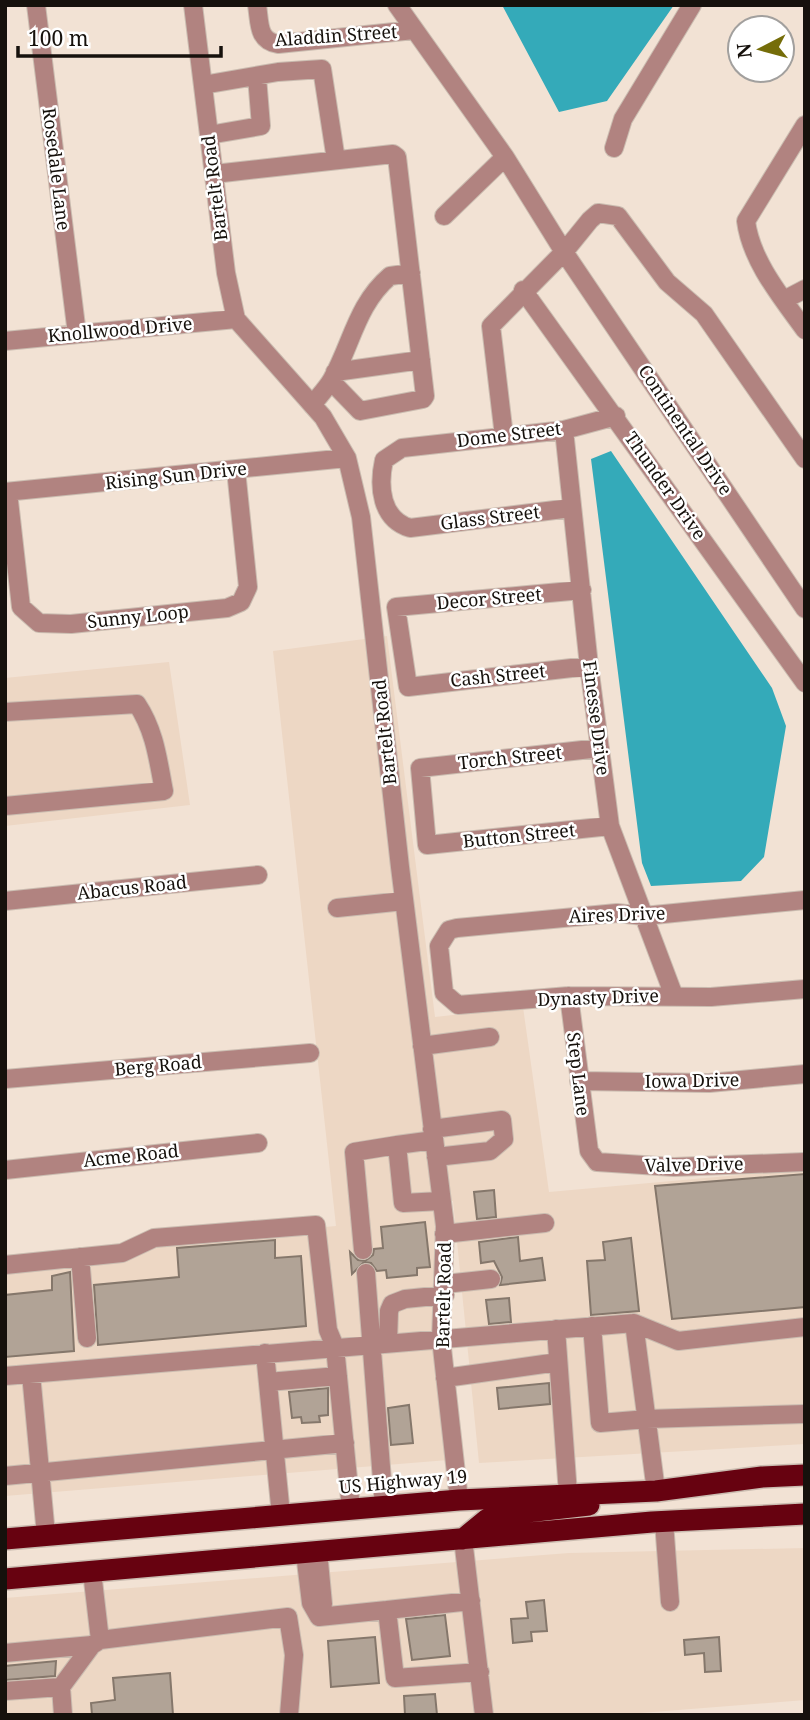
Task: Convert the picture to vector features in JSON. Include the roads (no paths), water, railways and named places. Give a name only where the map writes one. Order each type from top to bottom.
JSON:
[{"type":"highway","name":"US Highway 19","points":[[5,1539],[458,1500],[656,1491],[762,1477],[805,1475]]},
{"type":"highway","points":[[463,1539],[486,1520],[500,1515],[578,1507],[656,1491]]},
{"type":"highway","points":[[5,1579],[664,1522],[805,1514]]},
{"type":"street","name":"Rosedale Lane","points":[[36,5],[77,334]]},
{"type":"street","name":"Bartelt Road","points":[[193,5],[226,273],[236,319],[312,405],[347,458],[361,517],[441,1201],[445,1289],[441,1339],[458,1500]]},
{"type":"street","name":"Aladdin Street","points":[[257,5],[261,35],[268,42],[278,44],[414,30]]},
{"type":"street","name":"Continental Drive","points":[[397,5],[505,157],[564,252],[805,609]]},
{"type":"street","points":[[614,148],[624,119],[692,5]]},
{"type":"street","points":[[203,85],[278,72],[322,69],[336,160]]},
{"type":"street","points":[[209,135],[261,126],[257,77]]},
{"type":"street","points":[[805,125],[746,221],[748,236],[757,255],[805,330]]},
{"type":"street","points":[[214,174],[393,153],[397,157],[421,360],[423,399],[360,411],[333,377]]},
{"type":"street","points":[[444,216],[505,157]]},
{"type":"street","points":[[504,436],[491,326],[523,290],[564,252],[598,213],[618,216],[667,282],[704,314],[805,459]]},
{"type":"street","points":[[312,405],[333,377],[350,334],[369,301],[390,276],[411,273]]},
{"type":"street","points":[[784,300],[805,289]]},
{"type":"street","name":"Thunder Drive","points":[[523,290],[616,416],[805,683]]},
{"type":"street","name":"Knollwood Drive","points":[[5,341],[236,319]]},
{"type":"street","points":[[333,377],[421,360]]},
{"type":"street","name":"Dome Street","points":[[410,528],[391,521],[386,511],[382,472],[384,460],[402,448],[564,430],[616,416]]},
{"type":"street","name":"Finesse Drive","points":[[564,430],[589,666],[610,827],[674,996]]},
{"type":"street","name":"Rising Sun Drive","points":[[6,492],[347,458]]},
{"type":"street","name":"Sunny Loop","points":[[6,492],[21,607],[39,624],[84,623],[227,608],[241,602],[248,587],[236,470]]},
{"type":"street","name":"Glass Street","points":[[410,528],[571,508]]},
{"type":"street","name":"Decor Street","points":[[408,687],[397,607],[582,590]]},
{"type":"street","name":"Cash Street","points":[[408,687],[589,666]]},
{"type":"street","points":[[5,712],[136,704],[147,719],[156,744],[163,791],[5,806]]},
{"type":"street","name":"Torch Street","points":[[427,845],[419,768],[600,748]]},
{"type":"street","name":"Button Street","points":[[427,845],[610,827]]},
{"type":"street","name":"Abacus Road","points":[[5,901],[258,875]]},
{"type":"street","name":"Aires Drive","points":[[439,946],[449,930],[457,928],[617,913],[644,916],[805,900]]},
{"type":"street","points":[[337,908],[404,901]]},
{"type":"street","name":"Dynasty Drive","points":[[439,946],[444,993],[458,1005],[569,996],[711,997],[805,989]]},
{"type":"street","name":"Step Lane","points":[[569,996],[589,1151]]},
{"type":"street","points":[[422,1046],[490,1037]]},
{"type":"street","name":"Berg Road","points":[[5,1079],[310,1053]]},
{"type":"street","name":"Iowa Drive","points":[[579,1081],[709,1083],[805,1074]]},
{"type":"street","points":[[363,1250],[354,1152],[397,1144],[434,1142]]},
{"type":"street","name":"Acme Road","points":[[5,1170],[258,1143]]},
{"type":"street","points":[[397,1144],[402,1203],[441,1201]]},
{"type":"street","name":"Valve Drive","points":[[589,1151],[597,1162],[613,1166],[674,1167],[805,1161]]},
{"type":"street","points":[[444,1234],[545,1223]]},
{"type":"street","points":[[5,1265],[122,1253],[154,1238],[316,1225],[328,1330],[335,1347],[351,1509]]},
{"type":"street","points":[[80,1257],[90,1368]]},
{"type":"street","points":[[366,1273],[379,1344],[384,1506]]},
{"type":"street","points":[[379,1344],[392,1304],[491,1279]]},
{"type":"street","points":[[634,1323],[656,1491]]},
{"type":"street","points":[[5,1376],[634,1323],[678,1340],[805,1328]]},
{"type":"street","points":[[592,1326],[600,1423],[805,1414]]},
{"type":"street","points":[[556,1329],[568,1494]]},
{"type":"street","points":[[265,1353],[281,1515]]},
{"type":"street","points":[[445,1378],[558,1362]]},
{"type":"street","points":[[31,1374],[46,1535]]},
{"type":"street","points":[[268,1382],[338,1376]]},
{"type":"street","points":[[5,1476],[345,1443]]},
{"type":"street","points":[[664,1522],[670,1602]]},
{"type":"street","points":[[463,1539],[484,1715]]},
{"type":"street","points":[[311,1552],[311,1603],[319,1617],[471,1601]]},
{"type":"street","points":[[63,1715],[61,1687],[96,1642],[92,1572]]},
{"type":"street","points":[[387,1610],[396,1678],[480,1672]]},
{"type":"street","points":[[5,1653],[288,1617],[294,1655],[289,1715]]},
{"type":"street","points":[[5,1691],[61,1687]]},
{"type":"water","points":[[502,5],[674,5],[607,101],[559,112]]},
{"type":"water","points":[[611,451],[772,688],[786,726],[764,857],[741,881],[651,886],[642,863],[591,459]]}]
